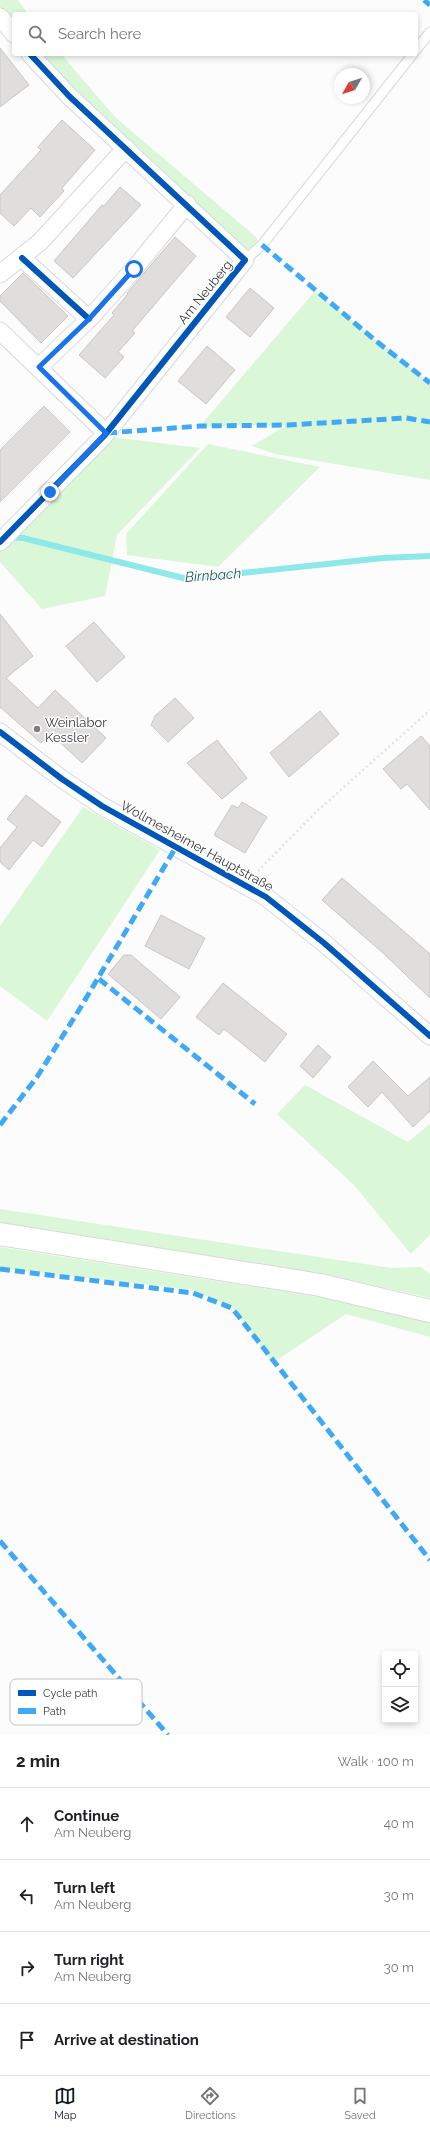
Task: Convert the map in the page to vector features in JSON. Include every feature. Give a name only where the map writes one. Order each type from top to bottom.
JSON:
[{"type":"main road","points":[[0,1234],[320,1285],[430,1311]]},
{"type":"street","points":[[1,20],[12,32]]},
{"type":"street","name":"Am Neuberg","points":[[4,538],[106,433],[245,260],[187,204],[57,84],[32,56]]},
{"type":"street","points":[[0,274],[22,258],[40,242],[126,148]]},
{"type":"street","points":[[39,367],[89,319],[134,269],[187,204]]},
{"type":"street","points":[[22,258],[89,319]]},
{"type":"street","points":[[0,331],[106,433]]},
{"type":"street","name":"Wollmesheimer Hauptstraße","points":[[0,732],[62,780],[102,806],[266,897],[287,912],[427,1027]]},
{"type":"lane","points":[[418,47],[430,32]]},
{"type":"lane","points":[[245,260],[262,245],[411,56]]},
{"type":"path","points":[[244,884],[315,813],[430,710]]},
{"type":"green space","points":[[0,0],[18,0],[27,12],[12,12],[12,32],[0,17]]},
{"type":"green space","points":[[32,56],[63,56],[115,117],[256,237],[262,245],[245,260]]},
{"type":"green space","points":[[315,291],[430,383],[430,480],[275,454],[252,446],[287,425],[200,426]]},
{"type":"green space","points":[[104,436],[200,448],[117,535],[105,596],[42,609],[0,562],[0,546]]},
{"type":"green space","points":[[208,444],[320,467],[218,567],[127,555],[126,534]]},
{"type":"green space","points":[[83,807],[160,850],[47,1021],[0,986],[0,926]]},
{"type":"green space","points":[[305,1085],[408,1142],[430,1124],[430,1235],[411,1254],[354,1185],[277,1114]]},
{"type":"green space","points":[[0,1209],[391,1268],[421,1267],[430,1274],[430,1298],[338,1277],[0,1223]]},
{"type":"green space","points":[[0,1247],[350,1302],[430,1322],[430,1337],[346,1314],[273,1363],[232,1307],[194,1290],[0,1268]]},
{"type":"building","points":[[0,48],[29,85],[0,107]]},
{"type":"building","points":[[62,120],[95,150],[62,188],[64,191],[40,217],[31,208],[14,226],[0,213],[0,195],[41,150],[38,147]]},
{"type":"building","points":[[120,187],[141,205],[73,278],[54,261],[102,205],[104,206]]},
{"type":"building","points":[[175,237],[196,256],[132,331],[135,333],[118,352],[124,357],[105,378],[79,355],[114,315],[112,313],[128,294],[127,293]]},
{"type":"building","points":[[23,273],[68,316],[41,343],[0,301],[0,296]]},
{"type":"building","points":[[250,288],[274,308],[250,337],[226,317]]},
{"type":"building","points":[[207,346],[235,370],[206,404],[178,381]]},
{"type":"building","points":[[44,406],[70,432],[0,502],[0,450]]},
{"type":"building","points":[[0,614],[33,656],[6,678],[38,708],[55,690],[106,738],[82,763],[50,733],[41,743],[0,707]]},
{"type":"building","points":[[94,622],[125,657],[97,682],[66,646]]},
{"type":"building","points":[[175,698],[194,718],[168,742],[151,725],[155,716]]},
{"type":"building","points":[[320,711],[339,734],[289,777],[270,753]]},
{"type":"building","points":[[421,736],[430,746],[430,810],[407,784],[401,789],[383,769]]},
{"type":"building","points":[[217,740],[247,778],[222,799],[187,763]]},
{"type":"building","points":[[26,795],[61,822],[42,847],[33,840],[9,870],[0,862],[0,848],[17,827],[7,819]]},
{"type":"building","points":[[242,802],[267,817],[245,853],[214,835],[232,805],[238,808]]},
{"type":"building","points":[[342,878],[430,954],[430,998],[383,953],[322,900]]},
{"type":"building","points":[[161,915],[205,938],[189,969],[145,946]]},
{"type":"building","points":[[124,955],[131,955],[180,997],[161,1019],[108,974]]},
{"type":"building","points":[[223,983],[287,1034],[265,1062],[224,1029],[219,1035],[196,1017]]},
{"type":"building","points":[[318,1045],[331,1057],[313,1078],[300,1066]]},
{"type":"building","points":[[373,1061],[408,1096],[430,1077],[430,1111],[413,1127],[382,1092],[368,1107],[348,1087]]},
{"type":"waterway","name":"Birnbach","points":[[8,537],[23,538],[187,579],[383,558],[430,556]]},
{"type":"marked path","points":[[424,0],[430,5]]},
{"type":"marked path","points":[[262,245],[376,341],[430,383]]},
{"type":"marked path","points":[[107,433],[200,426],[288,425],[406,418],[430,422]]},
{"type":"marked path","points":[[0,1125],[37,1077],[79,1010],[176,847]]},
{"type":"marked path","points":[[99,979],[255,1104]]},
{"type":"marked path","points":[[0,1269],[193,1293],[232,1308],[430,1560]]},
{"type":"marked path","points":[[0,1541],[120,1679]]},
{"type":"marked path","points":[[142,1705],[168,1735]]},
{"type":"cycle path","points":[[0,542],[104,436],[245,260],[69,96],[32,56]]},
{"type":"cycle path","points":[[22,258],[89,319]]},
{"type":"cycle path","points":[[0,732],[62,779],[102,806],[266,897],[324,943],[430,1036]]},
{"type":"place","name":"Weinlabor Kessler","points":[[37,729]]},
{"type":"route","points":[[50,492],[106,433],[94,419],[39,367],[89,319],[134,269]]}]
